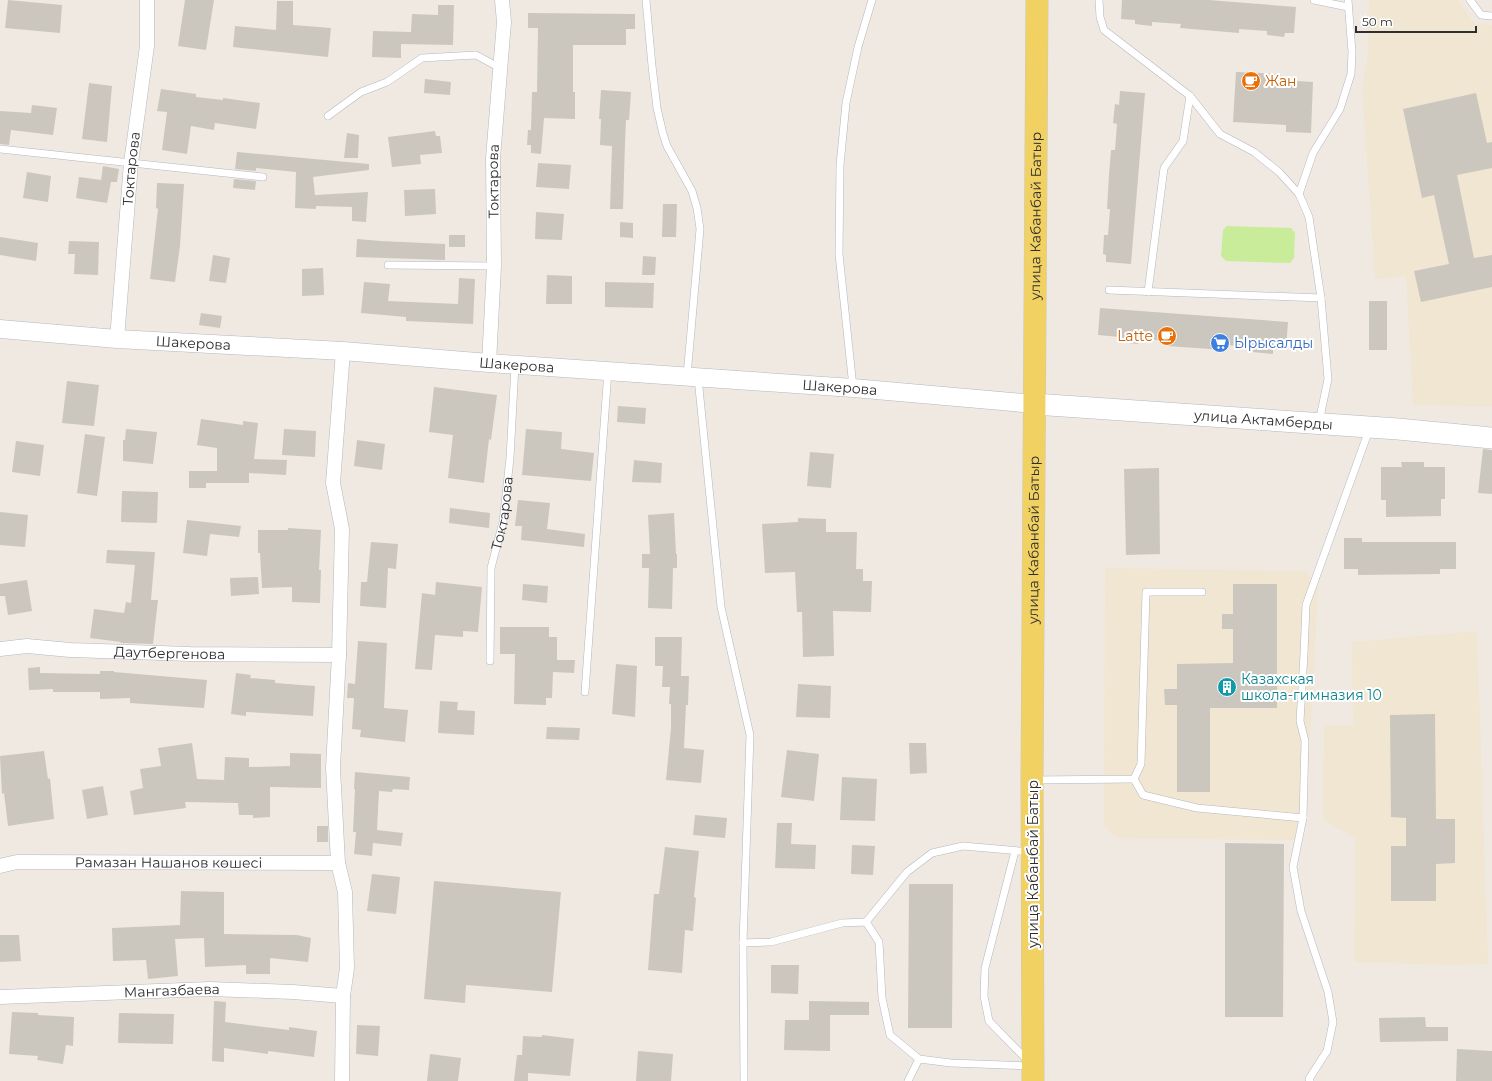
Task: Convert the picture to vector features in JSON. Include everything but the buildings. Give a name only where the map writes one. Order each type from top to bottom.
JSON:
[{"type":"main road","name":"улица Кабанбай Батыр","points":[[1034,1074],[1024,851],[1032,780],[1037,0]]},
{"type":"main road","name":"улица Актамберды","points":[[1034,404],[1369,427],[1492,438]]},
{"type":"street","name":"Токтарова","points":[[117,338],[132,163],[147,46],[147,0]]},
{"type":"street","name":"Токтарова","points":[[489,363],[494,266],[492,158],[504,22],[502,0]]},
{"type":"street","name":"Шакерова","points":[[0,329],[117,338],[343,351],[515,365],[608,370],[853,388],[1034,404]]},
{"type":"street","points":[[342,1081],[343,996],[347,968],[345,892],[338,863],[333,768],[340,655],[342,529],[332,483],[343,351]]},
{"type":"street","name":"Даутбергенова","points":[[0,649],[27,646],[70,650],[183,654],[340,655]]},
{"type":"street","name":"Рамазан Нашанов көшесі","points":[[0,866],[17,862],[338,863]]},
{"type":"street","name":"Мангазбаева","points":[[0,997],[210,989],[293,992],[343,996]]},
{"type":"lane","points":[[646,0],[657,108],[663,134],[667,146],[692,191],[697,208],[700,230],[692,377],[722,607],[750,735],[743,942],[744,1081]]},
{"type":"lane","points":[[853,388],[839,254],[840,165],[846,103],[858,47],[872,0]]},
{"type":"lane","points":[[1099,0],[1100,17],[1104,30],[1190,96],[1220,134],[1254,152],[1279,172],[1299,194],[1309,217],[1321,298],[1328,379],[1318,424]]},
{"type":"lane","points":[[1299,194],[1312,153],[1340,109],[1351,74],[1352,52],[1348,3],[1314,0]]},
{"type":"lane","points":[[1470,0],[1480,15],[1492,16]]},
{"type":"lane","points":[[328,116],[361,92],[387,82],[422,58],[476,55],[500,68]]},
{"type":"lane","points":[[1148,292],[1164,168],[1183,141],[1190,96]]},
{"type":"lane","points":[[0,149],[263,177]]},
{"type":"lane","points":[[388,265],[494,266]]},
{"type":"lane","points":[[1109,290],[1321,298]]},
{"type":"lane","name":"Токтарова","points":[[490,661],[491,568],[503,522],[510,458],[515,365]]},
{"type":"lane","points":[[585,692],[608,370]]},
{"type":"lane","points":[[1310,1081],[1309,1079],[1327,1051],[1333,1022],[1328,992],[1302,911],[1293,867],[1303,818],[1305,741],[1300,721],[1306,605],[1369,427]]},
{"type":"lane","points":[[1134,778],[1141,764],[1146,592],[1202,592]]},
{"type":"lane","points":[[1032,780],[1134,778]]},
{"type":"lane","points":[[1134,778],[1143,794],[1197,808],[1303,818]]},
{"type":"lane","points":[[743,942],[771,942],[842,923],[866,922],[907,872],[932,853],[963,846],[1024,851],[985,968],[984,996],[989,1021],[1034,1074]]},
{"type":"lane","points":[[866,922],[879,942],[882,998],[890,1035],[919,1059],[1034,1074]]},
{"type":"lane","points":[[908,1081],[919,1059]]},
{"type":"shaded area","points":[[1369,0],[1458,0],[1475,24],[1492,25],[1492,407],[1413,405],[1406,276],[1375,279],[1362,88],[1368,52]]},
{"type":"shaded area","points":[[1105,568],[1306,571],[1318,589],[1311,724],[1295,840],[1117,838],[1104,825]]},
{"type":"shaded area","points":[[1477,631],[1488,964],[1450,965],[1354,962],[1355,838],[1323,820],[1324,725],[1353,725],[1352,642]]},
{"type":"green space","points":[[1227,226],[1291,228],[1295,233],[1294,258],[1290,263],[1226,261],[1221,256],[1223,230]]},
{"type":"place","name":"Жан","points":[[1251,81]]},
{"type":"place","name":"Latte","points":[[1167,336]]},
{"type":"place","name":"Ырысалды","points":[[1220,343]]},
{"type":"place","name":"Казахская школа-гимназия 10","points":[[1227,687]]}]
